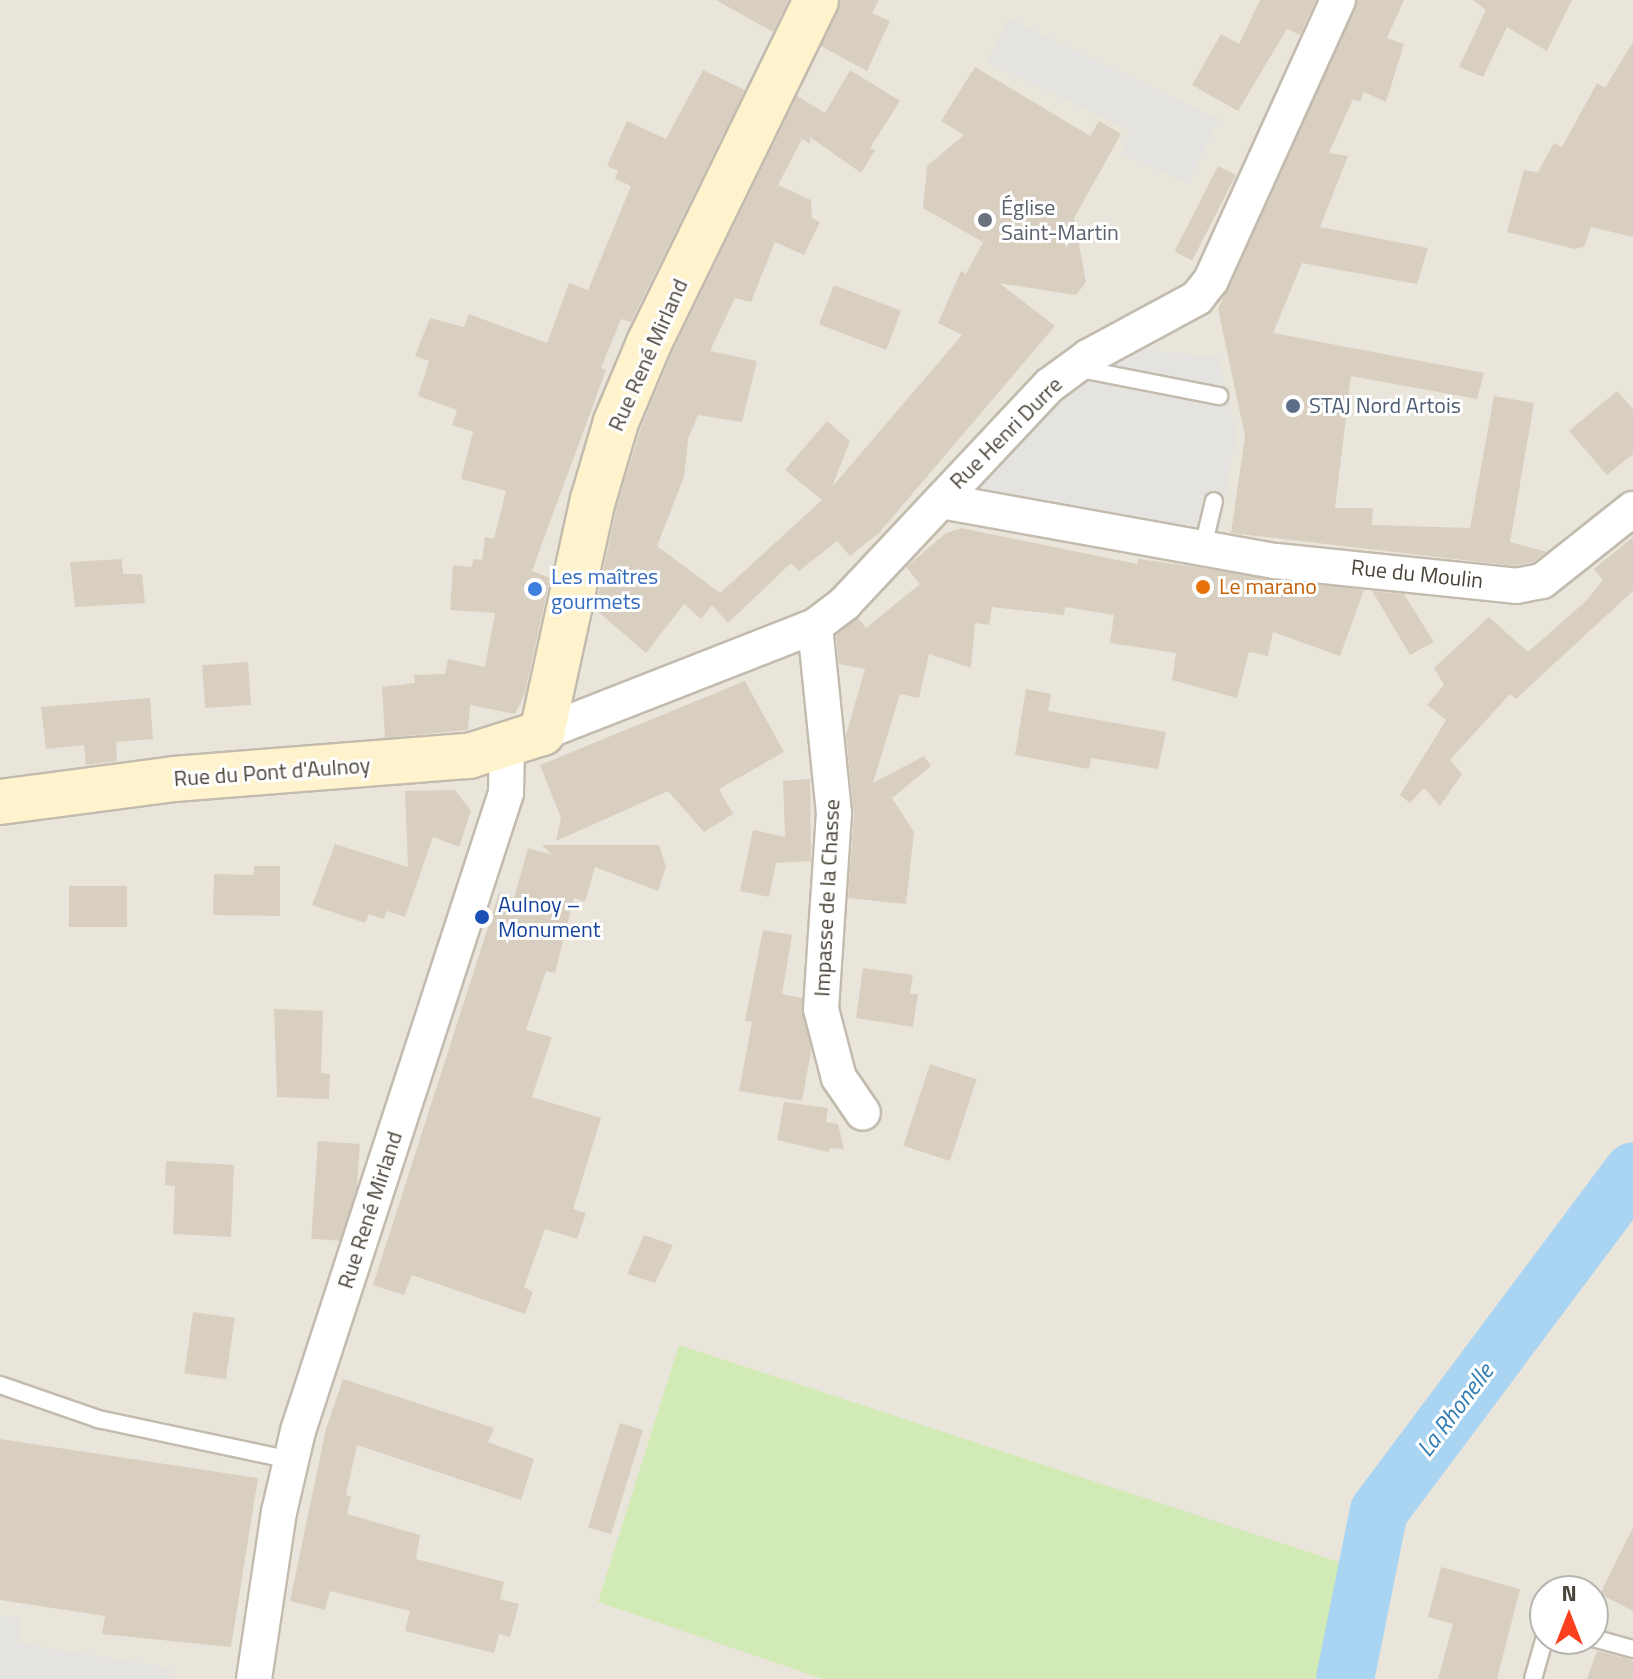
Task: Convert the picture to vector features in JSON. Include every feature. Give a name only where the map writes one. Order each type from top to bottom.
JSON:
[{"type":"street","name":"Rue René Mirland","points":[[254,1679],[291,1460],[524,740],[616,422],[653,334],[816,0]]},
{"type":"street","name":"Rue Henri Durre","points":[[524,740],[675,679],[787,641],[815,626],[845,603],[1034,399],[1073,368],[1172,315],[1205,290],[1338,0]]},
{"type":"street","name":"Rue du Moulin","points":[[941,501],[1297,564],[1526,586],[1542,581],[1633,509]]},
{"type":"street","name":"Impasse de la Chasse","points":[[815,626],[834,813],[821,1009],[839,1078],[863,1113]]},
{"type":"street","name":"Rue du Pont d'Aulnoy","points":[[0,802],[142,782],[444,759],[524,740]]},
{"type":"lane","points":[[1073,368],[1219,396]]},
{"type":"lane","points":[[1203,547],[1214,501]]},
{"type":"lane","points":[[0,1385],[98,1419],[291,1460]]},
{"type":"lane","points":[[1609,1642],[1633,1649]]},
{"type":"lane","points":[[1533,1679],[1540,1655]]},
{"type":"shaded area","points":[[0,0],[1633,0],[1633,1679],[0,1679]]},
{"type":"shaded area","points":[[1009,18],[1219,120],[1188,184],[1121,153],[1131,131],[987,62]]},
{"type":"shaded area","points":[[1132,348],[1219,358],[1236,434],[1218,539],[962,499],[1048,399]]},
{"type":"shaded area","points":[[0,1615],[20,1618],[18,1643],[171,1668],[169,1679],[0,1679]]},
{"type":"green space","points":[[679,1345],[1342,1563],[1317,1679],[823,1679],[598,1602]]},
{"type":"building","points":[[716,0],[788,0],[773,32]]},
{"type":"building","points":[[841,0],[879,0],[872,13],[890,21],[867,71],[821,46]]},
{"type":"building","points":[[1260,0],[1316,0],[1300,35],[1287,29],[1238,111],[1192,85],[1221,34],[1239,44]]},
{"type":"building","points":[[1358,0],[1404,0],[1387,38],[1404,44],[1386,102],[1364,92],[1360,102],[1353,99],[1329,153],[1348,156],[1320,227],[1428,248],[1417,284],[1302,263],[1273,333],[1484,373],[1477,399],[1351,376],[1335,508],[1373,508],[1372,525],[1470,528],[1494,396],[1534,403],[1510,542],[1547,552],[1533,562],[1515,566],[1231,533],[1245,436],[1218,309]]},
{"type":"building","points":[[1473,0],[1572,0],[1547,51],[1507,27],[1483,77],[1459,67],[1486,10]]},
{"type":"building","points":[[1633,42],[1633,237],[1591,227],[1584,247],[1574,249],[1507,232],[1524,170],[1538,172],[1554,143],[1562,147],[1597,83],[1605,88]]},
{"type":"building","points":[[975,67],[1090,136],[1099,121],[1121,134],[1074,218],[1086,282],[1076,295],[999,283],[1055,326],[879,533],[850,556],[837,541],[799,571],[791,563],[728,623],[712,605],[701,619],[684,604],[646,653],[595,609],[617,506],[640,430],[672,353],[797,96],[825,113],[850,70],[900,101],[870,148],[875,150],[861,173],[810,137],[810,144],[802,139],[778,185],[811,200],[812,218],[820,222],[804,255],[775,242],[751,302],[735,298],[710,351],[757,361],[742,422],[698,415],[688,439],[684,477],[657,546],[720,593],[822,500],[785,470],[827,421],[850,441],[832,487],[962,335],[938,323],[961,271],[966,274],[983,242],[923,208],[927,166],[964,135],[941,121]]},
{"type":"building","points":[[703,70],[745,90],[631,322],[621,319],[601,368],[606,370],[532,571],[550,578],[525,693],[515,714],[470,705],[468,730],[385,738],[382,687],[415,683],[414,675],[445,674],[448,659],[485,667],[495,613],[450,610],[453,565],[471,567],[474,559],[482,560],[485,537],[494,539],[506,491],[461,479],[473,432],[452,425],[457,410],[418,396],[429,361],[415,356],[430,318],[464,327],[469,314],[547,343],[569,283],[588,290],[631,186],[615,179],[618,171],[607,166],[627,121],[666,139]]},
{"type":"building","points":[[1218,166],[1236,175],[1192,261],[1174,252]]},
{"type":"building","points":[[834,285],[901,311],[886,350],[819,324]]},
{"type":"building","points":[[1617,391],[1633,409],[1633,454],[1607,475],[1569,431]]},
{"type":"building","points":[[961,528],[1137,564],[1138,559],[1364,590],[1340,656],[1273,632],[1268,656],[1249,652],[1237,698],[1172,680],[1176,653],[1110,643],[1114,615],[1065,607],[1064,615],[992,607],[989,625],[975,623],[971,668],[929,654],[919,698],[900,694],[873,783],[924,756],[931,766],[892,798],[914,832],[906,904],[848,898],[854,814],[846,735],[865,669],[839,664],[836,635],[858,618],[866,628],[920,584],[906,567],[946,533]]},
{"type":"building","points":[[1633,537],[1633,591],[1516,699],[1510,694],[1450,760],[1462,774],[1440,806],[1424,788],[1410,803],[1400,795],[1446,720],[1427,705],[1444,685],[1434,668],[1489,617],[1528,652],[1587,600],[1603,580],[1594,569]]},
{"type":"building","points":[[122,559],[123,574],[142,574],[145,603],[75,607],[70,562]]},
{"type":"building","points":[[1372,591],[1404,594],[1434,642],[1410,655]]},
{"type":"building","points":[[248,662],[251,705],[205,708],[202,665]]},
{"type":"building","points":[[745,681],[784,752],[719,789],[733,814],[704,832],[668,791],[556,841],[561,818],[540,765]]},
{"type":"building","points":[[1026,689],[1051,694],[1048,711],[1166,732],[1158,769],[1091,758],[1089,769],[1015,755]]},
{"type":"building","points":[[150,698],[153,739],[116,742],[117,761],[86,765],[84,745],[46,749],[41,707]]},
{"type":"building","points":[[810,779],[811,861],[776,863],[769,897],[740,891],[753,830],[785,837],[783,781]]},
{"type":"building","points":[[455,790],[471,811],[459,847],[433,837],[405,917],[387,911],[383,919],[369,914],[365,923],[312,905],[335,844],[408,867],[405,791]]},
{"type":"building","points":[[542,845],[659,845],[666,867],[658,891],[595,867],[585,902],[574,898],[555,973],[546,971],[526,1030],[552,1037],[532,1097],[601,1118],[573,1209],[586,1213],[577,1239],[545,1229],[524,1287],[533,1292],[525,1314],[412,1275],[404,1295],[373,1285],[499,893],[514,898],[528,848],[552,855]]},
{"type":"building","points":[[254,866],[280,866],[280,916],[213,915],[214,874],[254,875]]},
{"type":"building","points":[[69,886],[127,886],[127,927],[69,927]]},
{"type":"building","points":[[763,930],[792,935],[782,994],[802,998],[811,1051],[802,1101],[739,1091],[752,1022],[745,1021]]},
{"type":"building","points":[[863,968],[913,975],[910,994],[918,994],[913,1027],[856,1018]]},
{"type":"building","points":[[274,1009],[323,1011],[321,1073],[330,1074],[329,1099],[277,1097]]},
{"type":"building","points":[[930,1064],[977,1079],[950,1161],[903,1146]]},
{"type":"building","points":[[784,1102],[828,1108],[826,1122],[838,1124],[844,1149],[831,1148],[828,1152],[777,1140]]},
{"type":"building","points":[[318,1141],[360,1144],[353,1242],[311,1239]]},
{"type":"building","points":[[166,1161],[234,1165],[231,1237],[173,1234],[175,1186],[165,1185]]},
{"type":"building","points":[[644,1235],[673,1245],[655,1283],[627,1274]]},
{"type":"building","points":[[193,1312],[235,1318],[226,1379],[184,1373]]},
{"type":"building","points":[[343,1379],[494,1428],[488,1442],[534,1459],[521,1500],[357,1445],[346,1495],[351,1497],[347,1514],[420,1535],[416,1559],[504,1582],[500,1599],[519,1604],[510,1637],[499,1634],[494,1653],[405,1631],[410,1611],[330,1591],[325,1610],[290,1601],[326,1429]]},
{"type":"building","points":[[620,1423],[643,1430],[611,1534],[588,1527]]},
{"type":"building","points":[[0,1439],[258,1478],[231,1647],[102,1634],[105,1616],[0,1600]]},
{"type":"building","points":[[1633,1527],[1633,1611],[1609,1599],[1609,1576]]},
{"type":"building","points":[[1441,1567],[1520,1589],[1497,1679],[1438,1679],[1453,1624],[1428,1617]]},
{"type":"building","points":[[1609,1654],[1633,1660],[1633,1679],[1587,1679],[1596,1655]]},
{"type":"waterway","name":"La Rhonelle","points":[[1345,1679],[1379,1511],[1633,1171]]},
{"type":"place","name":"Église Saint-Martin","points":[[985,220]]},
{"type":"place","name":"STAJ Nord Artois","points":[[1293,406]]},
{"type":"place","name":"Le marano","points":[[1203,587]]},
{"type":"place","name":"Les maîtres gourmets","points":[[535,589]]},
{"type":"place","name":"Aulnoy – Monument","points":[[482,917]]}]
